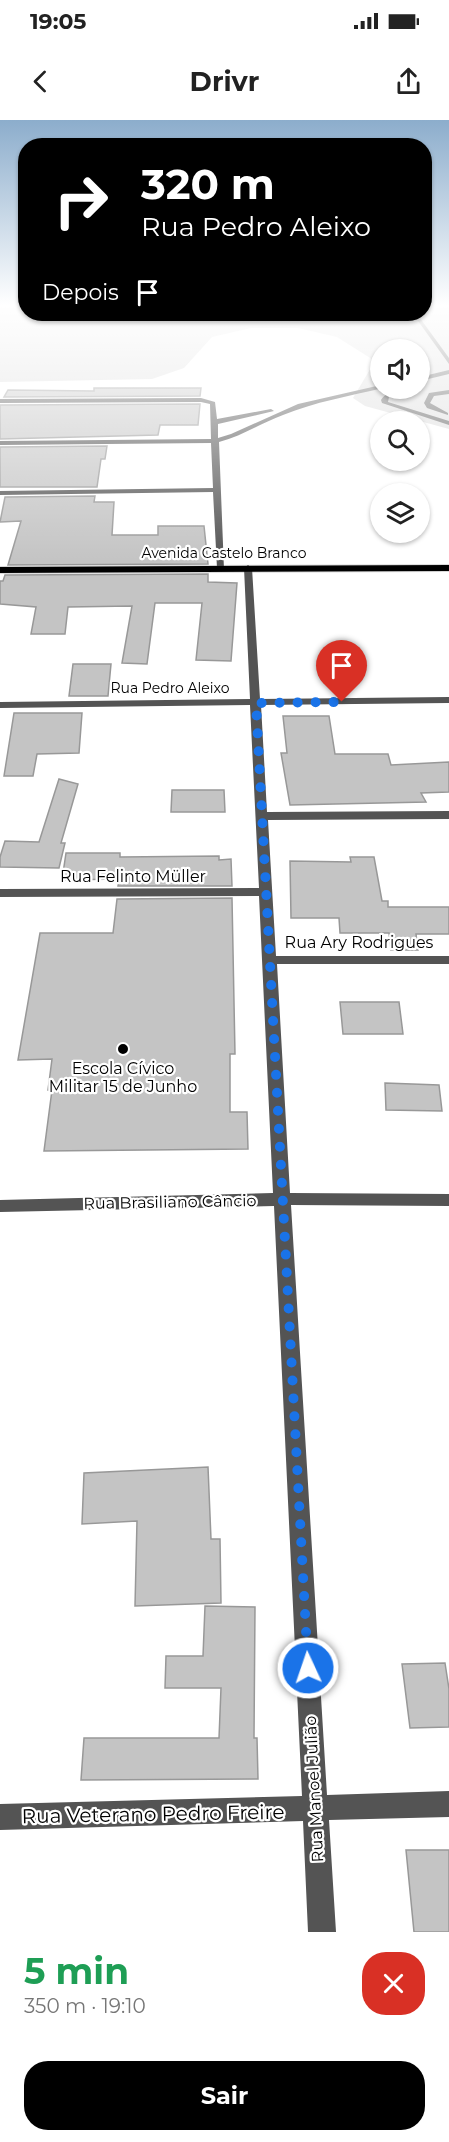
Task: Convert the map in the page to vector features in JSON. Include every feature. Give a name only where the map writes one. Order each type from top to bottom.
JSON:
[{"type":"highway","name":"Avenida Castelo Branco","points":[[0,570],[449,568]]},
{"type":"street","points":[[215,422],[360,392]]},
{"type":"street","points":[[449,392],[431,394],[427,403],[429,407],[449,415]]},
{"type":"street","points":[[385,399],[385,404],[449,423]]},
{"type":"street","points":[[0,401],[193,400],[213,403],[221,568]]},
{"type":"street","points":[[0,443],[214,441],[234,436],[270,418],[309,403]]},
{"type":"street","points":[[0,494],[217,490]]},
{"type":"street","name":"Rua Manoel Julião","points":[[248,568],[322,1932]]},
{"type":"street","name":"Rua Pedro Aleixo","points":[[0,705],[449,700]]},
{"type":"street","points":[[262,816],[449,815]]},
{"type":"street","name":"Rua Felinto Müller","points":[[0,893],[266,892]]},
{"type":"street","name":"Rua Ary Rodrigues","points":[[270,960],[449,960]]},
{"type":"street","name":"Rua Brasiliano Câncio","points":[[0,1206],[282,1199],[449,1200]]},
{"type":"street","name":"Rua Veterano Pedro Freire","points":[[0,1817],[449,1804]]},
{"type":"shaded area","points":[[357,392],[370,392],[370,399],[430,399],[430,392],[449,392],[449,429],[430,424],[430,411],[383,411],[365,406],[353,398]]},
{"type":"building","points":[[7,392],[201,392],[200,396],[4,397]]},
{"type":"building","points":[[200,404],[198,425],[160,425],[158,435],[0,439],[0,405]]},
{"type":"building","points":[[107,446],[105,459],[101,459],[97,487],[0,487],[0,447]]},
{"type":"building","points":[[95,496],[94,502],[114,502],[112,535],[158,535],[158,526],[204,526],[208,564],[8,565],[21,521],[0,522],[5,497]]},
{"type":"building","points":[[208,574],[208,582],[237,583],[231,661],[196,660],[202,603],[155,603],[147,664],[122,663],[132,606],[68,607],[65,634],[31,634],[36,607],[0,604],[0,581],[3,581],[5,575]]},
{"type":"building","points":[[73,664],[111,664],[108,696],[69,696]]},
{"type":"building","points":[[14,713],[82,713],[79,753],[37,754],[33,776],[4,776]]},
{"type":"building","points":[[283,716],[329,716],[335,754],[388,754],[391,765],[449,762],[449,792],[421,793],[426,802],[290,805],[281,753],[287,753]]},
{"type":"building","points":[[59,779],[78,784],[61,843],[65,843],[59,868],[0,867],[0,857],[5,841],[39,842]]},
{"type":"building","points":[[172,790],[224,790],[225,812],[171,812]]},
{"type":"building","points":[[66,853],[120,853],[120,857],[219,856],[219,860],[231,859],[232,886],[118,886],[119,879],[62,880]]},
{"type":"building","points":[[350,857],[374,857],[382,901],[388,901],[388,907],[449,907],[449,934],[416,934],[418,950],[391,950],[389,933],[340,933],[339,918],[291,918],[290,861],[351,862]]},
{"type":"building","name":"Escola Cívico Militar 15 de Junho","points":[[232,898],[235,1054],[230,1054],[230,1112],[247,1112],[248,1149],[44,1151],[52,1090],[48,1090],[52,1059],[18,1060],[40,933],[113,933],[117,899]]},
{"type":"building","points":[[340,1002],[399,1002],[403,1034],[343,1034]]},
{"type":"building","points":[[385,1083],[439,1085],[442,1111],[386,1110]]},
{"type":"building","points":[[208,1467],[211,1539],[220,1539],[221,1603],[135,1606],[137,1521],[82,1524],[84,1473]]},
{"type":"building","points":[[205,1606],[255,1607],[254,1738],[257,1738],[258,1779],[81,1780],[84,1738],[219,1738],[221,1688],[165,1688],[166,1656],[203,1656]]},
{"type":"building","points":[[445,1663],[449,1689],[449,1727],[410,1728],[402,1664]]},
{"type":"building","points":[[406,1850],[449,1850],[449,1932],[414,1932]]},
{"type":"place","name":"Escola Cívico Militar 15 de Junho","points":[[123,1049]]},
{"type":"route","points":[[308,1668],[256,703],[342,702]]}]
